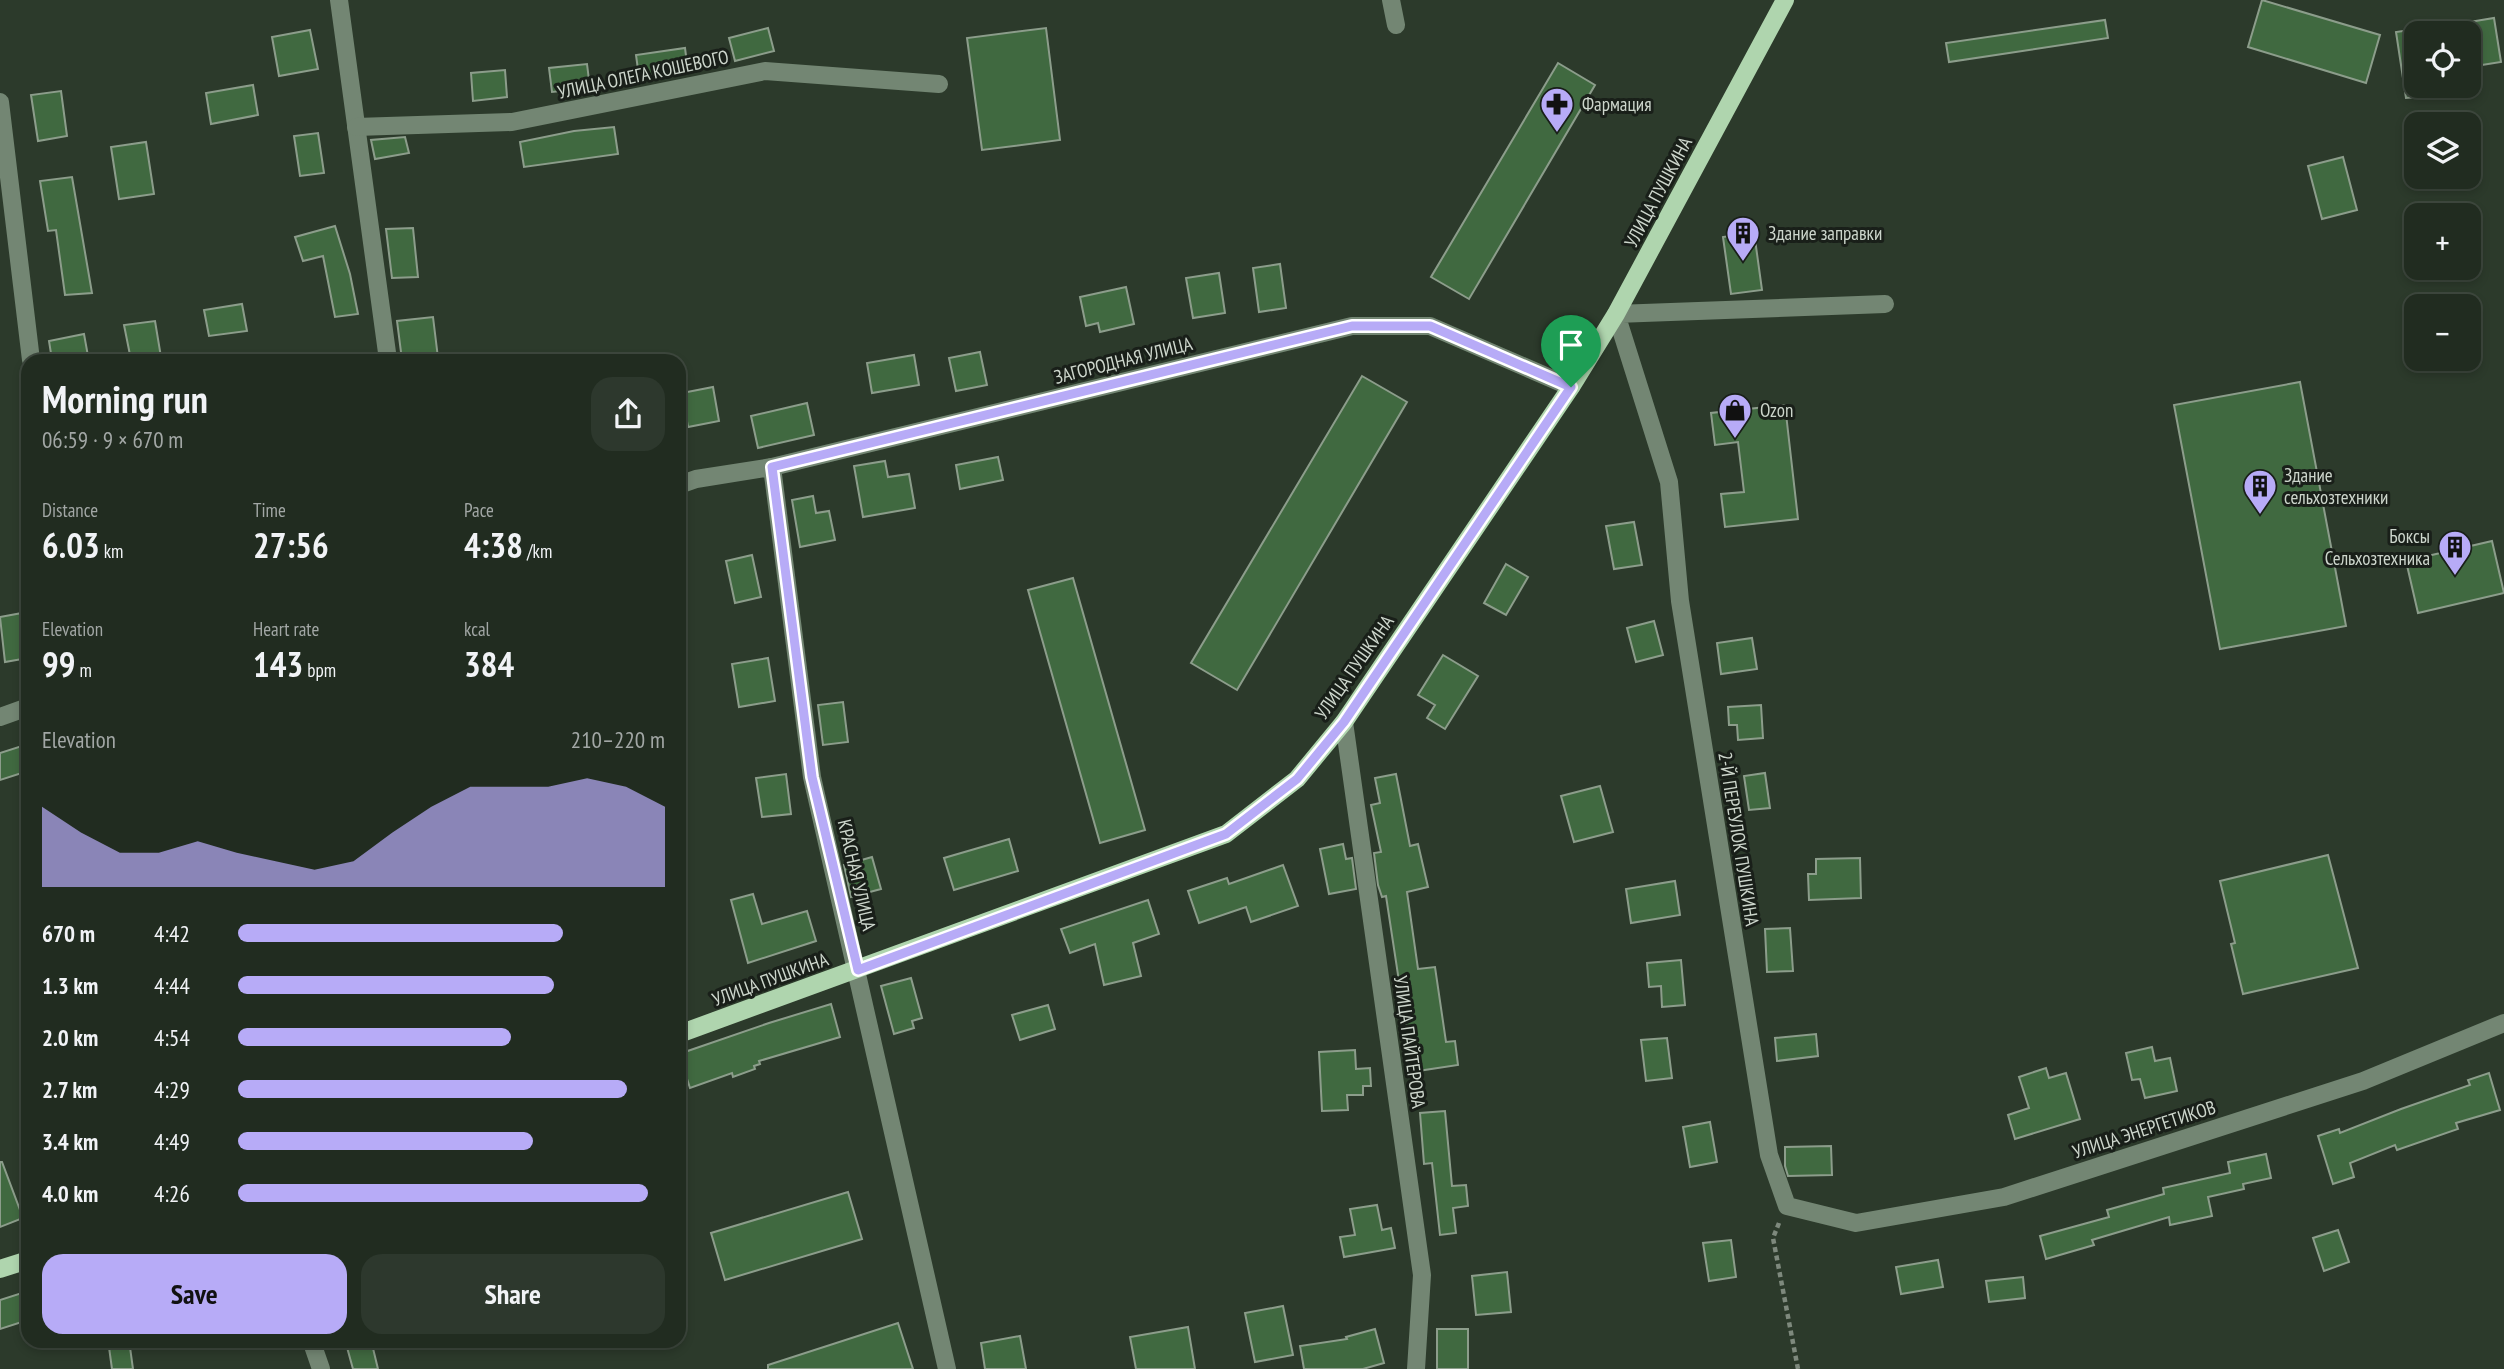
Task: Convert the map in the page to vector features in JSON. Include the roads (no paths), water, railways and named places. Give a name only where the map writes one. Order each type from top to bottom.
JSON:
[{"type":"main road","name":"УЛИЦА ПУШКИНА","points":[[686,1031],[1226,834],[1297,779],[1344,722],[1571,387],[1616,314],[1785,0]]},
{"type":"main road","points":[[0,1269],[21,1262]]},
{"type":"street","points":[[339,0],[387,354]]},
{"type":"street","points":[[1391,0],[1396,26]]},
{"type":"street","name":"УЛИЦА ОЛЕГА КОШЕВОГО","points":[[356,127],[512,122],[765,71],[939,83]]},
{"type":"street","points":[[0,102],[30,354]]},
{"type":"street","points":[[1616,314],[1885,303]]},
{"type":"street","name":"2-Й ПЕРЕУЛОК ПУШКИНА","points":[[1616,314],[1669,482],[1679,601],[1769,1155],[1787,1206]]},
{"type":"street","name":"ЗАГОРОДНАЯ УЛИЦА","points":[[686,483],[772,467],[1352,326],[1430,326],[1571,387]]},
{"type":"street","name":"КРАСНАЯ УЛИЦА","points":[[772,467],[812,777],[947,1369]]},
{"type":"street","points":[[0,717],[21,710]]},
{"type":"street","name":"УЛИЦА ПАЙТЕРОВА","points":[[1344,722],[1422,1276],[1416,1369]]},
{"type":"street","name":"УЛИЦА ЭНЕРГЕТИКОВ","points":[[1787,1206],[1856,1223],[2004,1197],[2363,1081],[2504,1023]]},
{"type":"street","points":[[314,1348],[321,1369]]},
{"type":"place","name":"Фармация","points":[[1557,134]]},
{"type":"place","name":"Здание заправки","points":[[1743,263]]},
{"type":"place","name":"Ozon","points":[[1735,440]]},
{"type":"place","name":"Здание сельхозтехники","points":[[2260,516]]},
{"type":"place","name":"Боксы Сельхозтехника","points":[[2455,577]]}]
